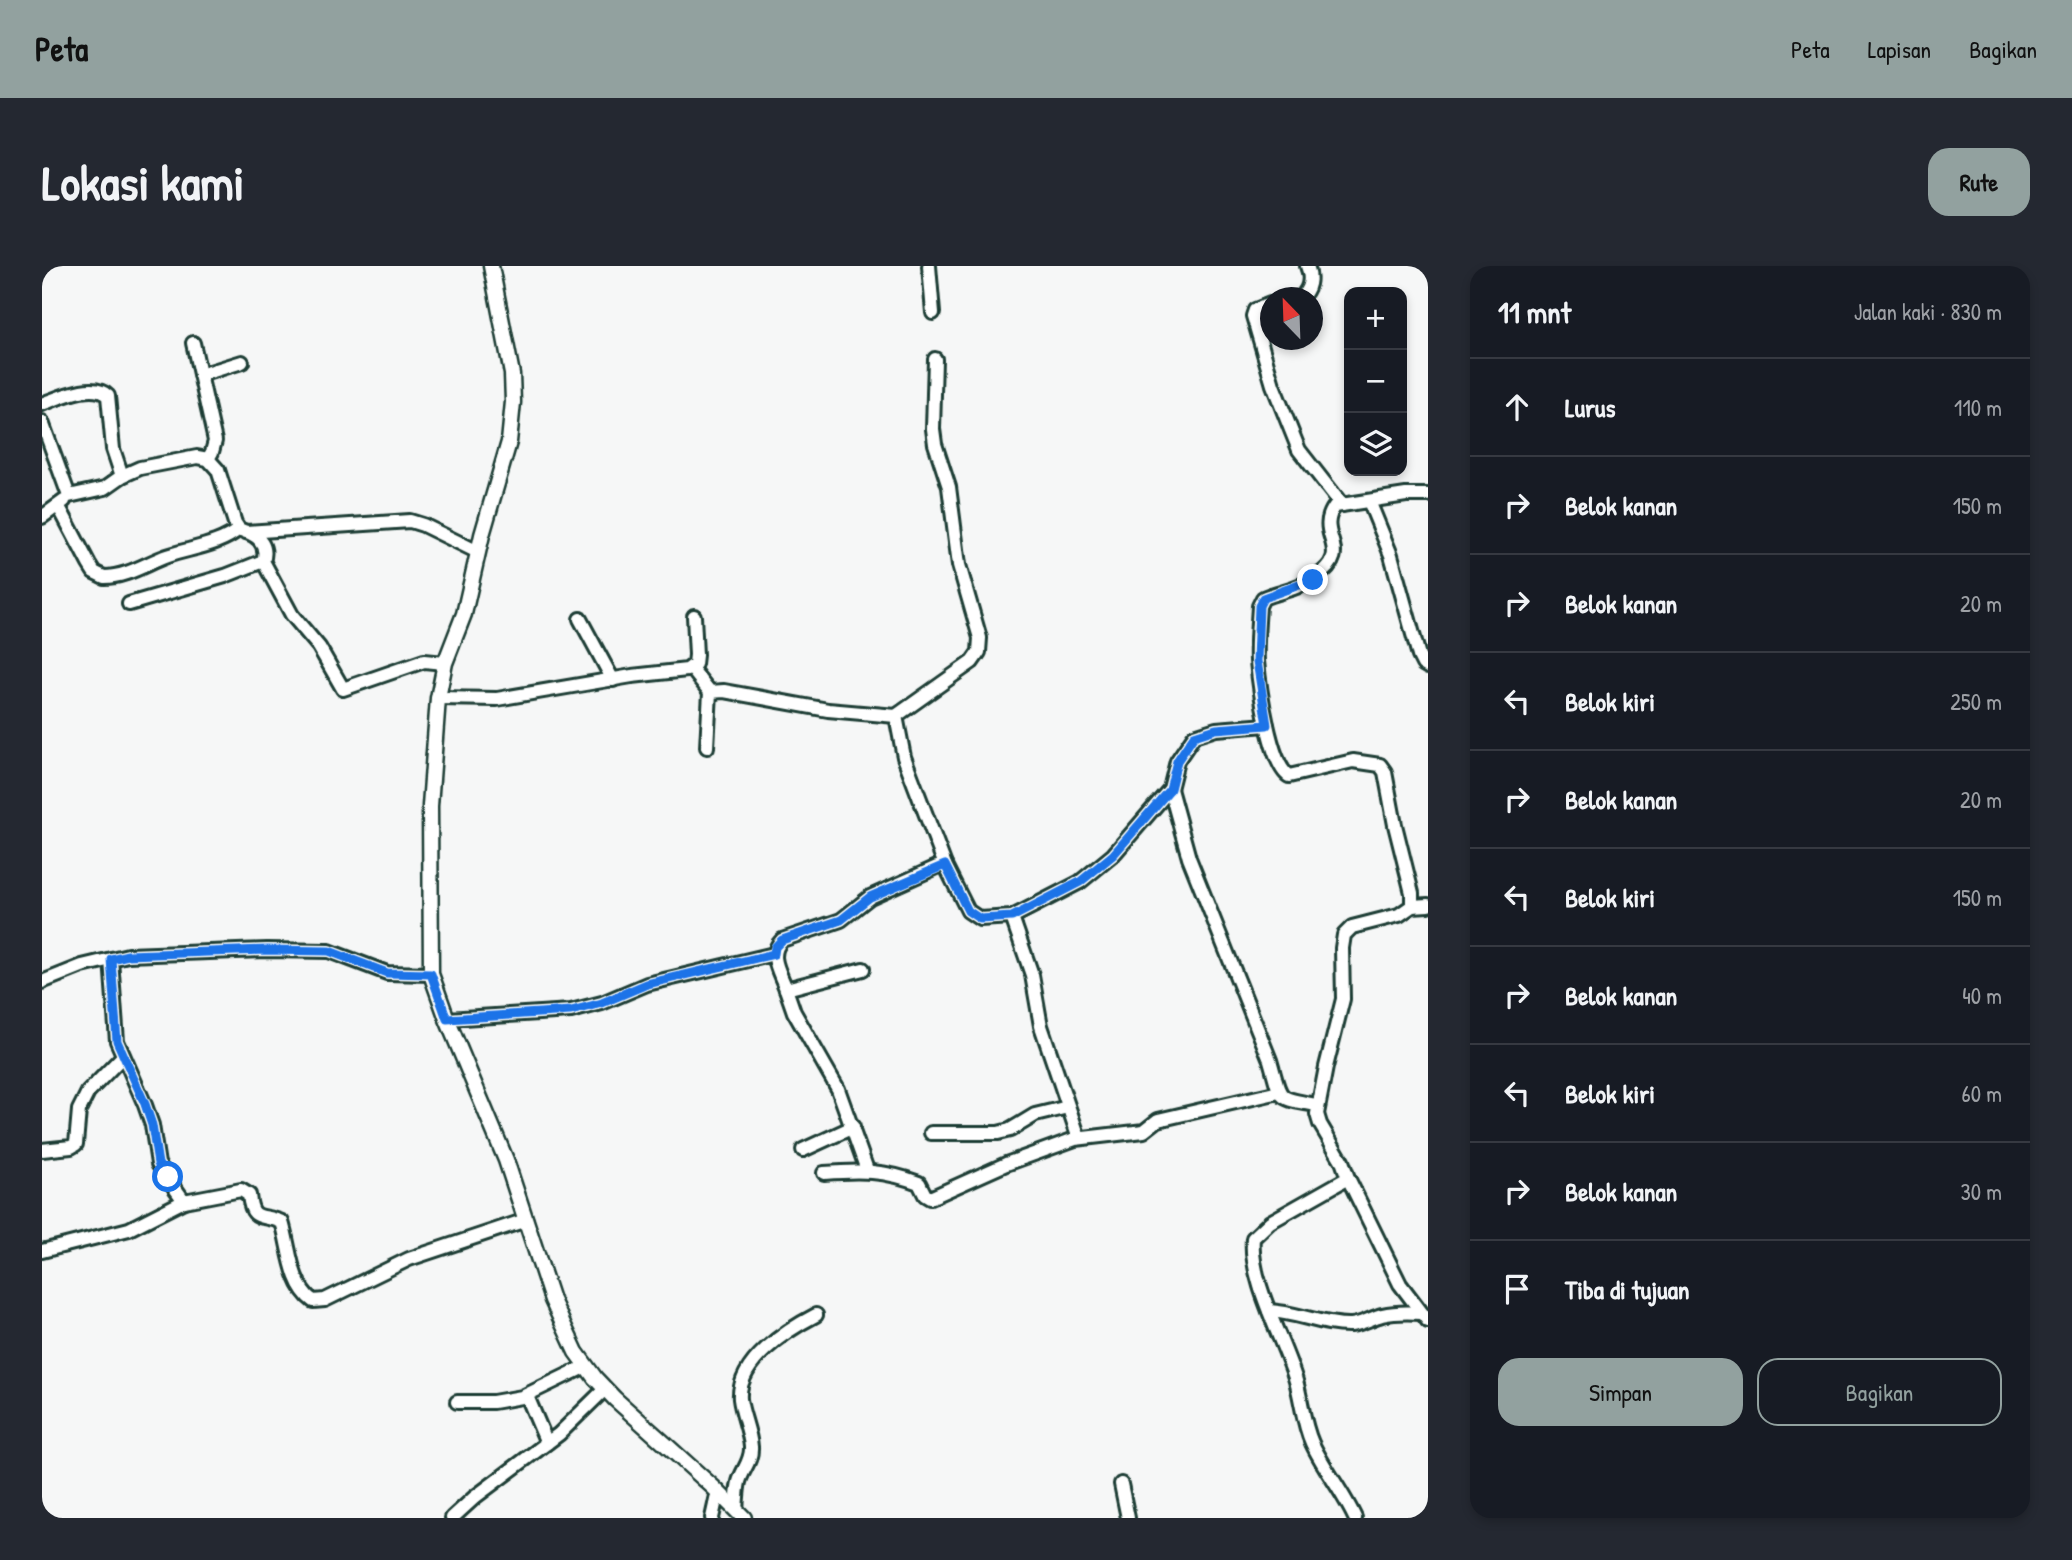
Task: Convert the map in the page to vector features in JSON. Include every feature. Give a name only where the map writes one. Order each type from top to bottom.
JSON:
[{"type":"street","points":[[491,266],[512,374],[513,402],[509,442],[482,535],[464,614],[445,663],[439,698],[430,806],[431,974],[506,1160],[562,1324],[586,1366],[605,1388],[740,1513]]},
{"type":"street","points":[[929,266],[933,313]]},
{"type":"street","points":[[1307,266],[1308,287]]},
{"type":"street","points":[[1260,308],[1255,310],[1253,316],[1260,340]]},
{"type":"street","points":[[193,343],[215,441],[208,459]]},
{"type":"street","points":[[1263,350],[1273,385],[1299,450],[1342,505]]},
{"type":"street","points":[[710,692],[724,691],[828,710],[895,716],[972,663],[979,652],[979,638],[959,565],[949,487],[933,429],[936,359]]},
{"type":"street","points":[[200,375],[242,362]]},
{"type":"street","points":[[42,404],[83,391],[103,391],[108,396],[113,449],[122,476]]},
{"type":"street","points":[[42,422],[69,496]]},
{"type":"street","points":[[42,517],[59,507],[69,496],[105,488],[140,468],[188,457],[208,459],[218,470],[227,503],[243,530],[260,541],[265,553],[263,561],[292,615],[319,647],[343,689],[424,661],[445,663]]},
{"type":"street","points":[[1412,906],[1412,893],[1385,772],[1380,765],[1353,761],[1289,776],[1283,772],[1267,725],[1257,661],[1259,606],[1263,598],[1313,580],[1333,562],[1335,555],[1327,525],[1335,506],[1405,495],[1428,495]]},
{"type":"street","points":[[1369,501],[1391,555],[1419,656],[1428,667]]},
{"type":"street","points":[[59,507],[94,572],[104,577],[119,575],[165,556],[230,537],[243,530],[410,521],[478,552]]},
{"type":"street","points":[[129,604],[225,576],[263,561]]},
{"type":"street","points":[[691,668],[696,655],[694,616]]},
{"type":"street","points":[[580,619],[613,680]]},
{"type":"street","points":[[439,698],[497,699],[691,668]]},
{"type":"street","points":[[691,668],[710,692],[707,747]]},
{"type":"street","points":[[895,716],[904,757],[945,865],[968,911],[980,919],[1012,917],[1080,882],[1097,869],[1113,855],[1170,789],[1177,761],[1194,736],[1216,729],[1267,725]]},
{"type":"street","points":[[1170,789],[1189,858],[1270,1060],[1279,1092],[1286,1100],[1317,1105]]},
{"type":"street","points":[[867,1170],[838,1089],[794,1012],[774,954],[775,947],[782,940],[841,920],[870,897],[945,865]]},
{"type":"street","points":[[1424,1317],[1393,1272],[1342,1161],[1320,1124],[1317,1105],[1343,999],[1342,948],[1345,935],[1352,927],[1399,915],[1412,906],[1428,905]]},
{"type":"street","points":[[1012,917],[1032,975],[1041,1026],[1079,1138]]},
{"type":"street","points":[[42,982],[82,966],[128,955],[312,950],[329,951],[349,957],[387,973],[431,974]]},
{"type":"street","points":[[447,1019],[571,1011],[602,1003],[647,984],[774,954]]},
{"type":"street","points":[[111,959],[115,1027],[123,1056],[152,1125],[158,1164],[184,1201]]},
{"type":"street","points":[[786,989],[863,968]]},
{"type":"street","points":[[42,1150],[76,1144],[79,1110],[88,1092],[123,1056]]},
{"type":"street","points":[[824,1173],[867,1170],[919,1183],[925,1195],[930,1198],[1006,1164],[1079,1138],[1144,1131],[1158,1120],[1279,1092]]},
{"type":"street","points":[[932,1133],[998,1133],[1010,1130],[1035,1115],[1068,1107]]},
{"type":"street","points":[[803,1150],[853,1127]]},
{"type":"street","points":[[1348,1178],[1270,1222],[1253,1238],[1251,1251],[1269,1311],[1296,1381],[1312,1443],[1355,1518]]},
{"type":"street","points":[[42,1251],[129,1229],[184,1201],[236,1189],[246,1191],[249,1195],[251,1210],[255,1215],[282,1223],[296,1275],[309,1298],[318,1302],[409,1259],[526,1220]]},
{"type":"street","points":[[1269,1311],[1283,1311],[1343,1325],[1362,1323],[1395,1312],[1424,1317]]},
{"type":"street","points":[[740,1513],[739,1483],[748,1463],[751,1446],[740,1398],[743,1377],[753,1362],[790,1328],[816,1315]]},
{"type":"street","points":[[457,1402],[493,1402],[527,1396],[586,1366]]},
{"type":"street","points":[[452,1518],[475,1497],[547,1443],[605,1388]]},
{"type":"street","points":[[527,1396],[547,1443]]},
{"type":"street","points":[[1121,1483],[1128,1518]]},
{"type":"street","points":[[712,1518],[718,1491]]},
{"type":"route","points":[[168,1177],[158,1164],[152,1125],[117,1041],[111,959],[128,955],[267,950],[329,951],[387,973],[431,974],[447,1019],[571,1011],[602,1003],[647,984],[774,954],[775,947],[782,940],[841,920],[870,897],[945,865],[968,911],[980,919],[1012,917],[1080,882],[1113,855],[1170,789],[1177,761],[1194,736],[1216,729],[1267,725],[1257,661],[1259,606],[1263,598],[1313,580]]}]
